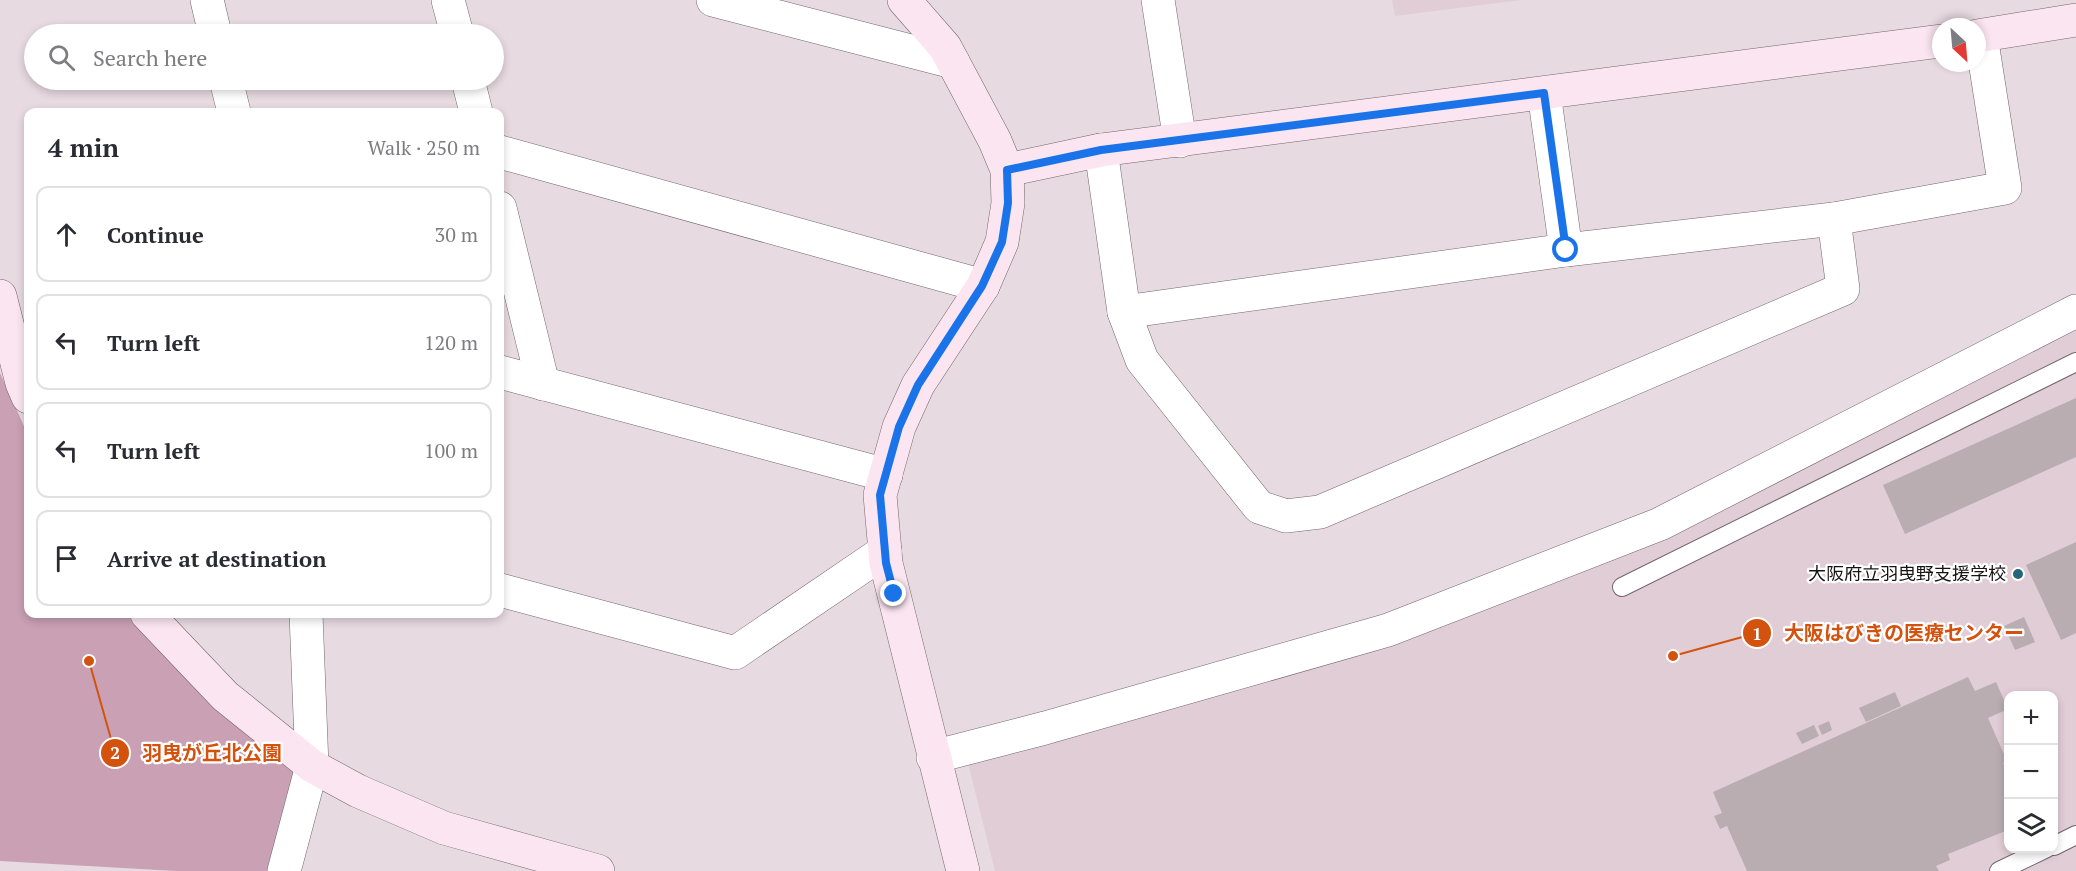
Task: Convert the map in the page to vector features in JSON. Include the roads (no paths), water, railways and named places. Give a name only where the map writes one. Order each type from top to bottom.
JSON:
[{"type":"street","points":[[207,0],[213,24]]},
{"type":"street","points":[[448,0],[454,24]]},
{"type":"street","points":[[713,0],[953,62]]},
{"type":"street","points":[[904,0],[945,47],[1007,170],[1008,203],[1002,242],[982,286],[918,385],[899,427],[880,495],[885,551],[933,757],[963,871]]},
{"type":"street","points":[[1158,0],[1180,141]]},
{"type":"street","points":[[1986,35],[2076,20]]},
{"type":"street","points":[[1007,170],[1101,150],[1932,42]]},
{"type":"street","points":[[1124,312],[1566,250],[1834,219],[2005,188],[1985,72]]},
{"type":"street","points":[[228,90],[233,108]]},
{"type":"street","points":[[470,90],[475,108]]},
{"type":"street","points":[[1544,93],[1566,250]]},
{"type":"street","points":[[1101,150],[1124,312],[1142,360],[1259,507],[1287,516],[1320,512],[1843,289],[1834,219]]},
{"type":"street","points":[[504,153],[982,286]]},
{"type":"street","points":[[504,224],[543,384]]},
{"type":"street","points":[[0,296],[24,380]]},
{"type":"street","points":[[933,757],[1045,728],[1388,630],[1659,524],[2076,311]]},
{"type":"street","points":[[504,373],[886,475]]},
{"type":"street","points":[[504,591],[735,653],[885,551]]},
{"type":"street","points":[[151,618],[225,696],[312,766],[358,791],[444,828],[598,871]]},
{"type":"street","points":[[284,871],[312,766],[306,618]]},
{"type":"lane","points":[[1622,588],[2076,362]]},
{"type":"lane","points":[[2058,844],[2076,835]]},
{"type":"lane","points":[[1999,871],[2038,853]]},
{"type":"place","name":"大阪府立羽曳野支援学校","points":[[2018,574]]},
{"type":"place","name":"大阪はびきの医療センター","points":[[1673,656]]},
{"type":"place","name":"羽曳が丘北公園","points":[[89,661]]}]
